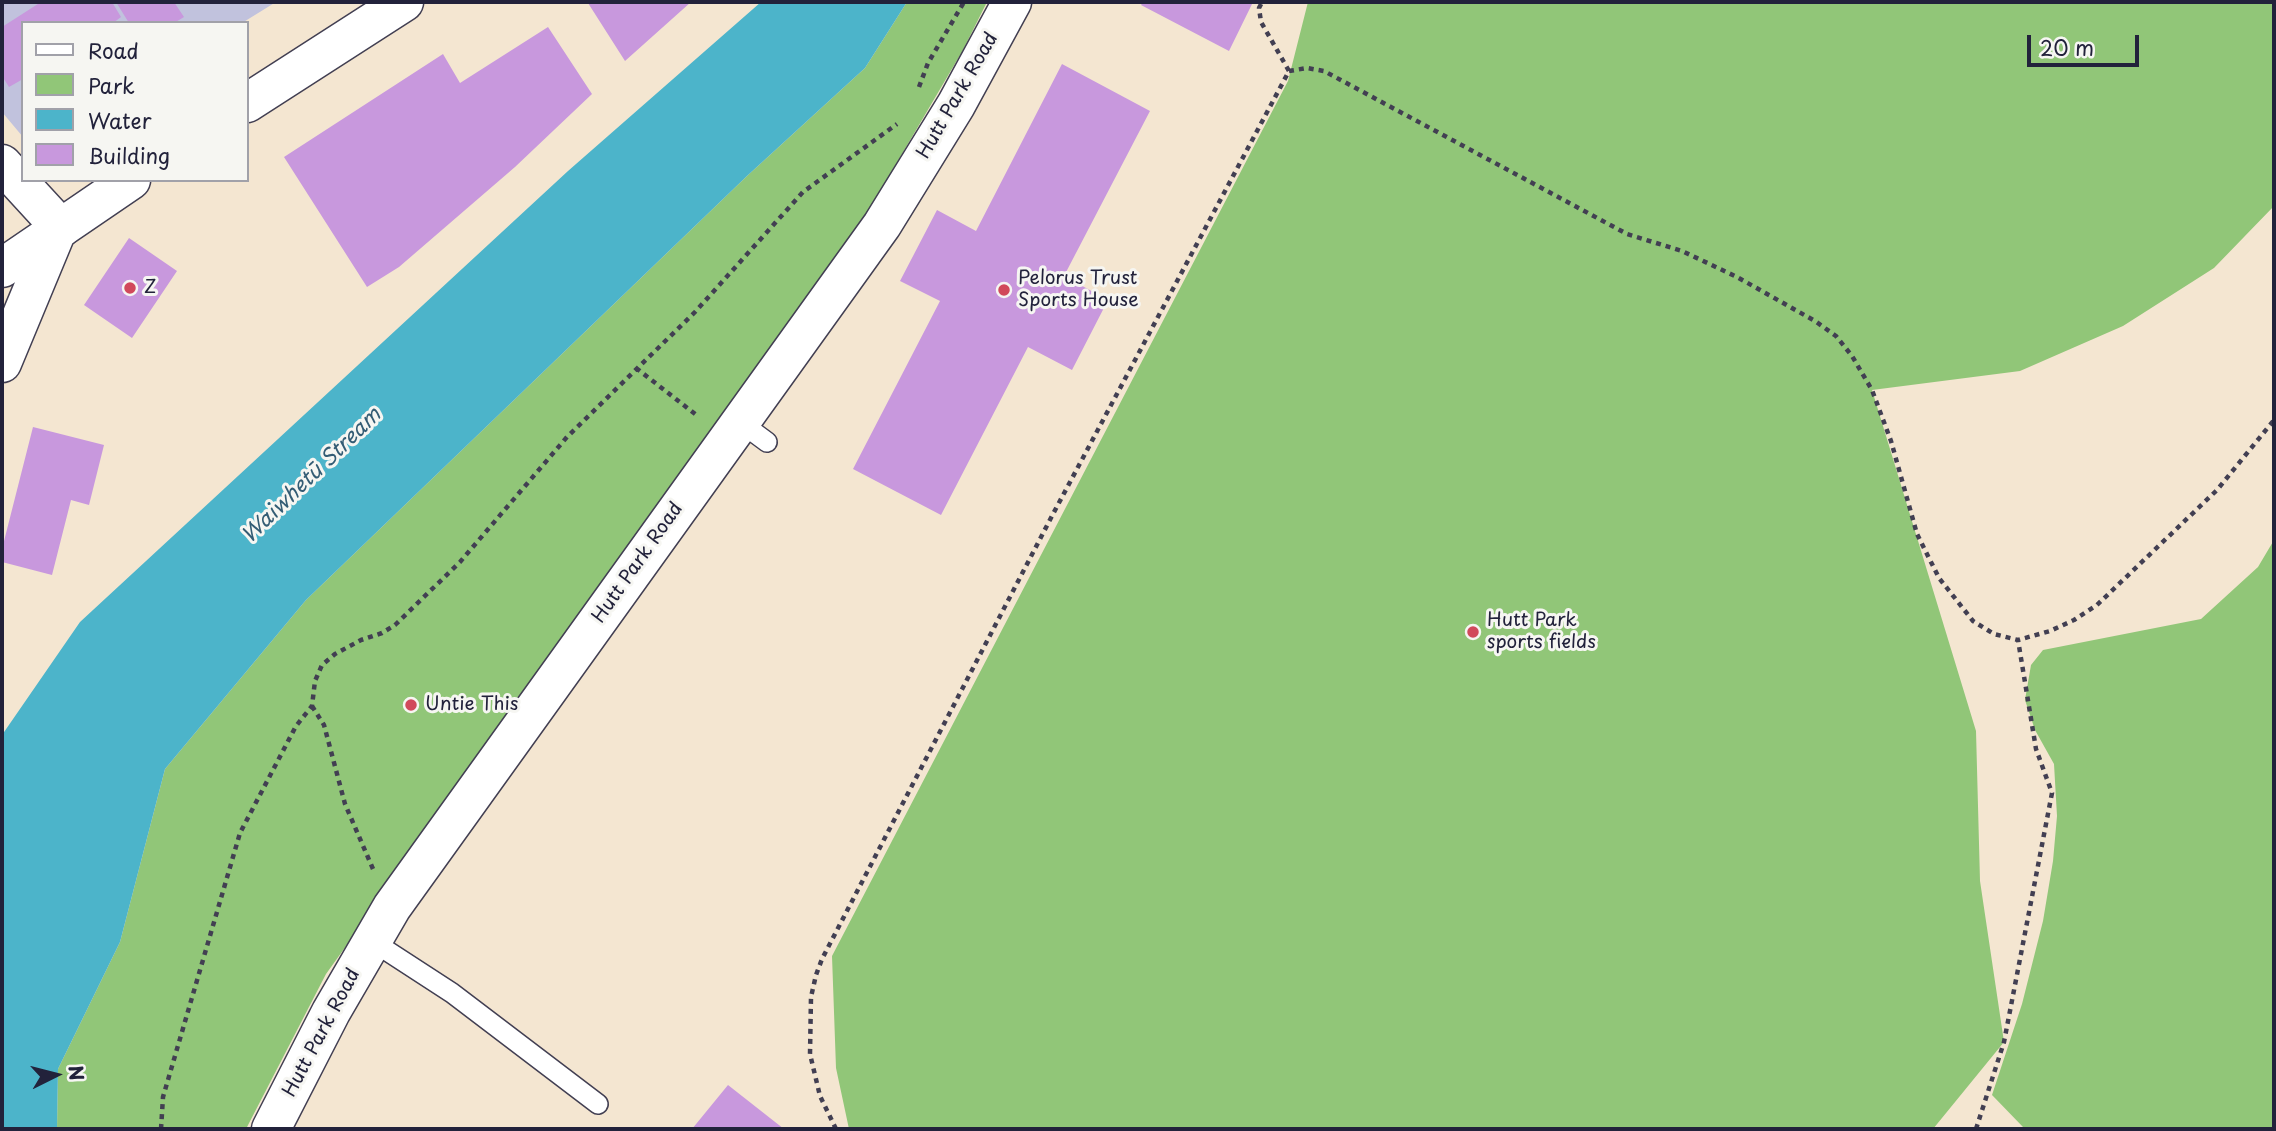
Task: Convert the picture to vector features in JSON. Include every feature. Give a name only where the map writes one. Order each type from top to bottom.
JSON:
[{"type":"street","points":[[248,102],[404,2]]},
{"type":"street","name":"Hutt Park Road","points":[[271,1129],[331,1012],[392,907],[745,434],[882,225],[956,105],[1012,2]]},
{"type":"street","points":[[2,164],[59,230]]},
{"type":"street","points":[[2,268],[128,182]]},
{"type":"street","points":[[2,363],[59,230]]},
{"type":"lane","points":[[372,941],[452,993],[598,1104]]},
{"type":"path","points":[[919,88],[928,63],[964,2]]},
{"type":"path","points":[[1262,2],[1259,8],[1261,22],[1289,71]]},
{"type":"path","points":[[1289,71],[1307,68],[1324,71],[1627,234],[1682,251],[1737,277],[1815,321],[1836,336],[1852,356],[1872,390],[1891,441],[1916,534],[1939,578],[1973,621],[1994,634],[2018,640],[2050,631],[2097,605],[2217,490],[2274,420]]},
{"type":"path","points":[[836,1129],[821,1096],[810,1054],[811,997],[822,959],[1047,526],[1289,71]]},
{"type":"path","points":[[161,1129],[163,1097],[240,833],[296,726],[312,706],[315,681],[322,665],[335,654],[395,625],[460,562],[567,437],[695,312],[803,192],[906,117]]},
{"type":"path","points":[[636,368],[745,434]]},
{"type":"path","points":[[1976,1129],[2004,1042],[2052,793],[2036,749],[2018,640]]},
{"type":"path","points":[[312,706],[324,725],[345,804],[377,880],[392,907]]},
{"type":"shaded area","points":[[2,2],[276,2],[245,21],[21,21],[21,135],[2,112]]},
{"type":"green space","points":[[907,2],[987,2],[963,50],[848,246],[326,974],[246,1129],[57,1129],[58,1069],[120,942],[165,769],[306,600],[747,176],[865,68]]},
{"type":"green space","name":"Hutt Park sports fields","points":[[1308,2],[2274,2],[2274,206],[2214,268],[2123,326],[2020,371],[1872,390],[1976,731],[1980,881],[2004,1042],[1933,1129],[849,1129],[836,1068],[832,956],[1288,81]]},
{"type":"green space","points":[[2274,540],[2274,1129],[2023,1129],[1992,1095],[2022,1004],[2043,921],[2053,861],[2057,816],[2054,764],[2035,730],[2025,700],[2031,665],[2043,650],[2201,619],[2258,567]]},
{"type":"water","name":"Waiwhetū Stream","points":[[761,2],[907,2],[865,68],[747,176],[306,600],[165,769],[120,942],[58,1069],[57,1129],[2,1129],[2,735],[80,622],[568,171]]},
{"type":"building","points":[[41,2],[112,2],[121,17],[116,21],[21,21],[21,80],[9,87],[2,76],[2,27]]},
{"type":"building","points":[[116,2],[174,2],[184,17],[177,21],[128,21]]},
{"type":"building","points":[[691,2],[625,61],[588,3]]},
{"type":"building","points":[[1143,2],[1253,2],[1229,51],[1141,5]]},
{"type":"building","points":[[548,27],[592,94],[515,167],[399,267],[367,287],[284,157],[443,54],[460,83]]},
{"type":"building","name":"Pelorus Trust Sports House","points":[[1062,64],[1150,111],[1064,276],[1108,300],[1072,370],[1028,347],[941,515],[853,469],[940,301],[900,281],[937,210],[976,231]]},
{"type":"building","name":"Z","points":[[129,238],[177,271],[132,338],[84,305]]},
{"type":"building","points":[[33,427],[104,445],[89,505],[71,500],[52,575],[2,562],[2,549]]},
{"type":"building","points":[[728,1085],[784,1129],[692,1129]]},
{"type":"place","name":"Z","points":[[130,288]]},
{"type":"place","name":"Pelorus Trust Sports House","points":[[1004,290]]},
{"type":"place","name":"Hutt Park sports fields","points":[[1473,632]]},
{"type":"place","name":"Untie This","points":[[411,705]]}]
